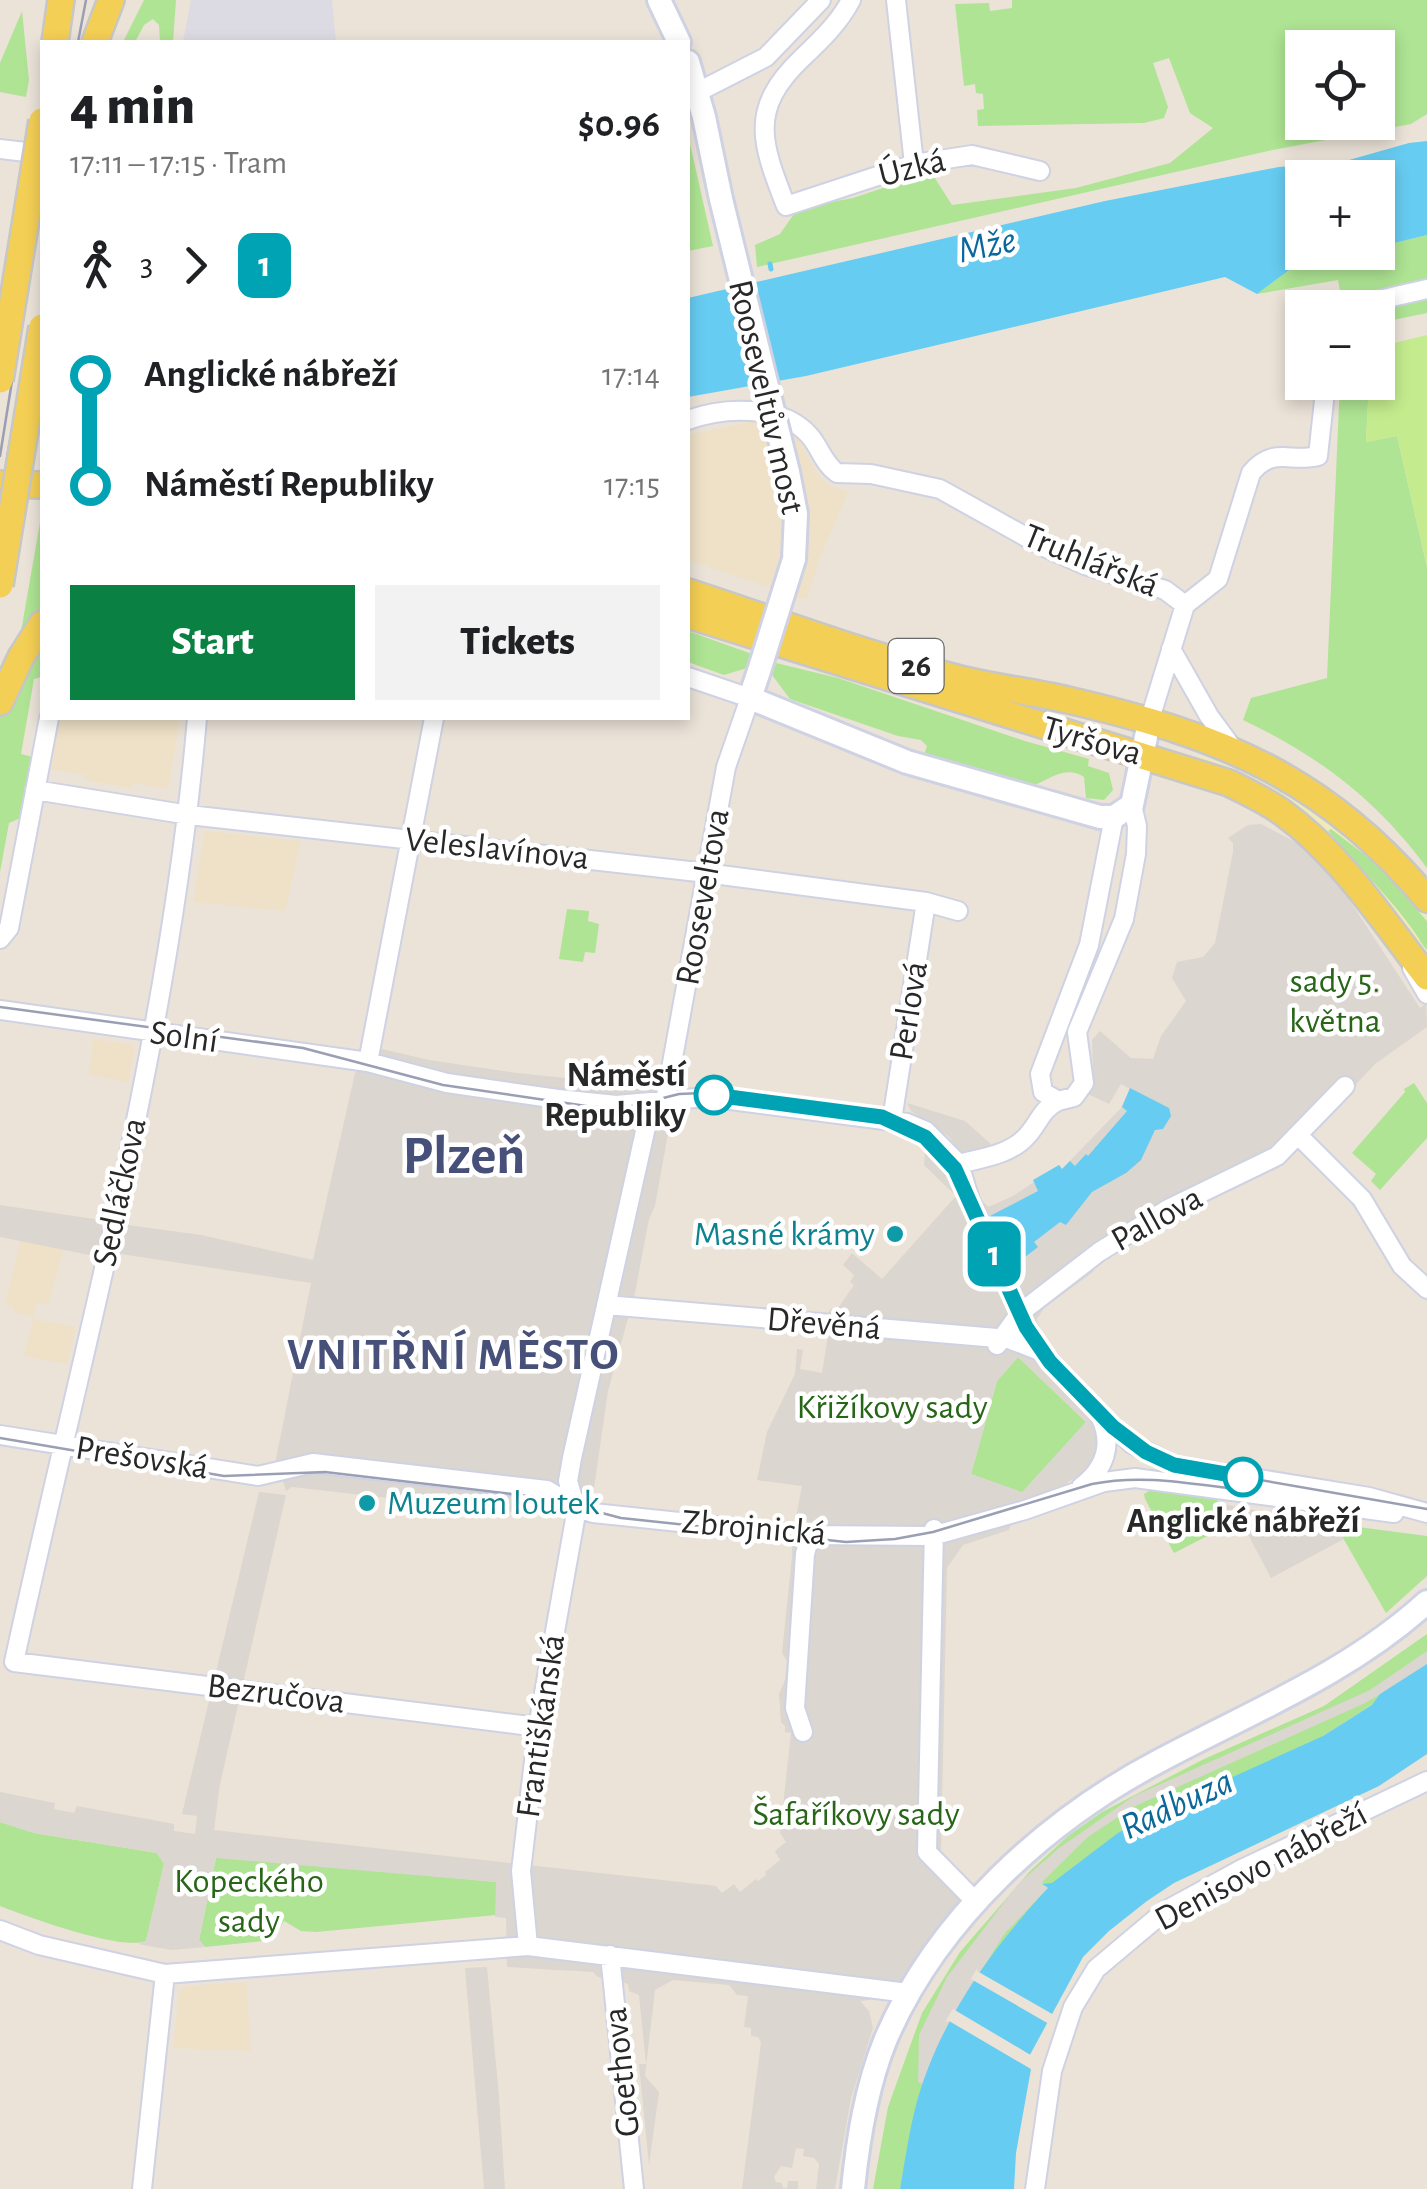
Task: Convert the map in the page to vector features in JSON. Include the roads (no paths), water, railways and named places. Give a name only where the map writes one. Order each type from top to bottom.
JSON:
[{"type":"main road","points":[[50,0],[54,40]]},
{"type":"main road","points":[[54,40],[61,0]]},
{"type":"main road","points":[[93,40],[99,0]]},
{"type":"main road","points":[[94,40],[111,0]]},
{"type":"main road","points":[[0,380],[40,132]]},
{"type":"main road","points":[[0,585],[40,339]]},
{"type":"main road","points":[[0,468],[40,470]]},
{"type":"main road","points":[[0,484],[40,486]]},
{"type":"main road","name":"Tyršova","points":[[690,593],[944,675],[1070,700],[1236,752],[1293,780],[1342,813],[1372,837],[1427,899]]},
{"type":"main road","name":"Tyršova","points":[[690,615],[1229,783],[1283,813],[1334,860],[1427,977]]},
{"type":"main road","points":[[0,702],[40,627]]},
{"type":"street","points":[[658,0],[678,40]]},
{"type":"street","points":[[692,95],[766,57],[821,0]]},
{"type":"street","name":"Úzká","points":[[850,0],[820,41],[772,92],[764,139],[786,206],[914,164],[972,154],[1040,171]]},
{"type":"street","points":[[896,0],[914,164]]},
{"type":"street","name":"Rooseveltův most","points":[[692,95],[796,514],[788,586],[750,698]]},
{"type":"street","points":[[0,149],[40,154]]},
{"type":"street","points":[[1395,296],[1427,289]]},
{"type":"street","name":"Truhlářská","points":[[690,419],[727,410],[755,412],[801,426],[837,473],[871,474],[940,489],[1044,546],[1165,590],[1185,605],[1218,579],[1251,473],[1261,461],[1274,456],[1318,456],[1324,400]]},
{"type":"street","points":[[1058,1101],[1043,1092],[1040,1074],[1089,944],[1123,811],[1185,605]]},
{"type":"street","name":"Tyršova","points":[[1171,649],[1209,716],[1236,752]]},
{"type":"street","points":[[690,678],[907,762],[1074,812],[1123,811],[1137,826],[1124,919],[1077,1032],[1084,1084],[1074,1098],[1046,1108],[1027,1136],[1014,1146],[959,1164]]},
{"type":"street","name":"Rooseveltova","points":[[666,1099],[726,767],[750,698]]},
{"type":"street","points":[[0,939],[9,928],[49,720]]},
{"type":"street","name":"Sedláčkova","points":[[14,1662],[153,1032],[189,816],[197,720]]},
{"type":"street","points":[[434,720],[368,1062],[447,1083],[558,1099],[616,1104],[707,1098],[892,1120],[926,1131],[959,1164],[970,1200],[1040,1351],[1132,1444],[1174,1465],[1368,1497],[1427,1514]]},
{"type":"street","name":"Veleslavínova","points":[[35,790],[189,816],[708,873],[926,902],[958,911]]},
{"type":"street","name":"Perlová","points":[[892,1120],[926,902]]},
{"type":"street","points":[[1395,936],[1427,994]]},
{"type":"street","name":"Solní","points":[[0,1010],[368,1062]]},
{"type":"street","name":"Pallova","points":[[1020,1313],[1099,1252],[1170,1208],[1277,1156],[1345,1086]]},
{"type":"street","points":[[577,1508],[568,1481],[606,1305],[646,1127],[666,1099]]},
{"type":"street","points":[[1298,1134],[1362,1199],[1402,1266],[1427,1289]]},
{"type":"street","name":"Dřevěná","points":[[606,1305],[999,1341],[1032,1345],[1040,1351]]},
{"type":"street","points":[[999,1341],[1020,1313]]},
{"type":"street","points":[[1071,1494],[1091,1479],[1106,1452],[1106,1431],[1092,1405]]},
{"type":"street","name":"Prešovská","points":[[0,1435],[258,1476],[313,1463],[547,1490],[577,1508]]},
{"type":"street","name":"Zbrojnická","points":[[577,1508],[810,1536],[934,1531],[1109,1481],[1143,1478],[1377,1511],[1427,1514]]},
{"type":"street","name":"Františkánská","points":[[528,1946],[521,1871],[538,1727],[577,1508]]},
{"type":"street","points":[[934,1531],[927,1852],[977,1903]]},
{"type":"street","points":[[803,1732],[795,1708],[805,1554],[810,1536]]},
{"type":"street","points":[[854,2189],[867,2096],[884,2044],[908,1993],[977,1903],[1046,1835],[1099,1795],[1340,1668],[1391,1634],[1427,1602]]},
{"type":"street","name":"Bezručova","points":[[14,1662],[538,1727]]},
{"type":"street","name":"Denisovo nábřeží","points":[[1035,2189],[1049,2087],[1065,2025],[1096,1969],[1153,1920],[1242,1868],[1427,1781]]},
{"type":"street","points":[[0,1930],[39,1945],[165,1974],[528,1946],[908,1993]]},
{"type":"street","name":"Goethova","points":[[610,1955],[634,2189]]},
{"type":"street","points":[[142,2189],[165,1974]]},
{"type":"water","points":[[1427,141],[1427,235],[1395,243],[1395,160],[1349,160]]},
{"type":"water","name":"Mže","points":[[1285,167],[1285,270],[1289,270],[1257,294],[1225,277],[806,376],[690,397],[690,298],[1105,201]]},
{"type":"water","points":[[1130,1088],[1169,1108],[1171,1116],[1163,1129],[1155,1130],[1141,1160],[1092,1192],[1066,1225],[1060,1222],[1034,1242],[1038,1247],[1012,1267],[1006,1253],[1010,1245],[1001,1241],[990,1216],[1038,1191],[1033,1180],[1059,1165],[1062,1169],[1070,1161],[1075,1166],[1088,1156],[1127,1111],[1122,1107]]},
{"type":"water","name":"Radbuza","points":[[1427,1664],[1427,1754],[1379,1786],[1174,1883],[1109,1931],[1083,1957],[1025,2064],[1031,2069],[1016,2153],[1014,2189],[900,2189],[916,2105],[938,2045],[987,1962],[1048,1888],[1043,1884],[1052,1883],[1118,1833],[1160,1810],[1323,1736]]},
{"type":"waterway","points":[[770,264],[771,269]]},
{"type":"tram line","points":[[78,40],[86,0]]},
{"type":"tram line","points":[[0,456],[40,206]]},
{"type":"tram line","points":[[0,501],[10,441]]},
{"type":"tram line","points":[[0,1007],[303,1048],[443,1085],[593,1107],[628,1107],[679,1094],[702,1093],[886,1118],[913,1129],[936,1146],[963,1184],[1040,1351],[1113,1427],[1146,1452],[1180,1466],[1427,1509]]},
{"type":"tram line","name":"1","points":[[714,1095],[882,1117],[925,1137],[955,1169],[1026,1327],[1050,1362],[1132,1444],[1174,1465],[1243,1477]]},
{"type":"tram line","points":[[0,1438],[224,1476],[325,1472],[545,1498],[621,1518],[846,1542],[933,1532],[1109,1481],[1159,1480],[1227,1488]]},
{"type":"place","name":"Náměstí Republiky","points":[[714,1095]]},
{"type":"place","name":"Masné krámy","points":[[895,1234]]},
{"type":"place","name":"Anglické nábřeží","points":[[1243,1477]]},
{"type":"place","name":"Muzeum loutek","points":[[367,1503]]},
{"type":"district","name":"Plzeň","points":[[464,1156]]},
{"type":"district","name":"VNITŘNÍ MĚSTO","points":[[454,1355]]},
{"type":"park label","name":"sady 5. května","points":[[1335,1001]]},
{"type":"park label","name":"Křižíkovy sady","points":[[892,1407]]},
{"type":"park label","name":"Šafaříkovy sady","points":[[856,1814]]},
{"type":"park label","name":"Kopeckého sady","points":[[249,1901]]}]
